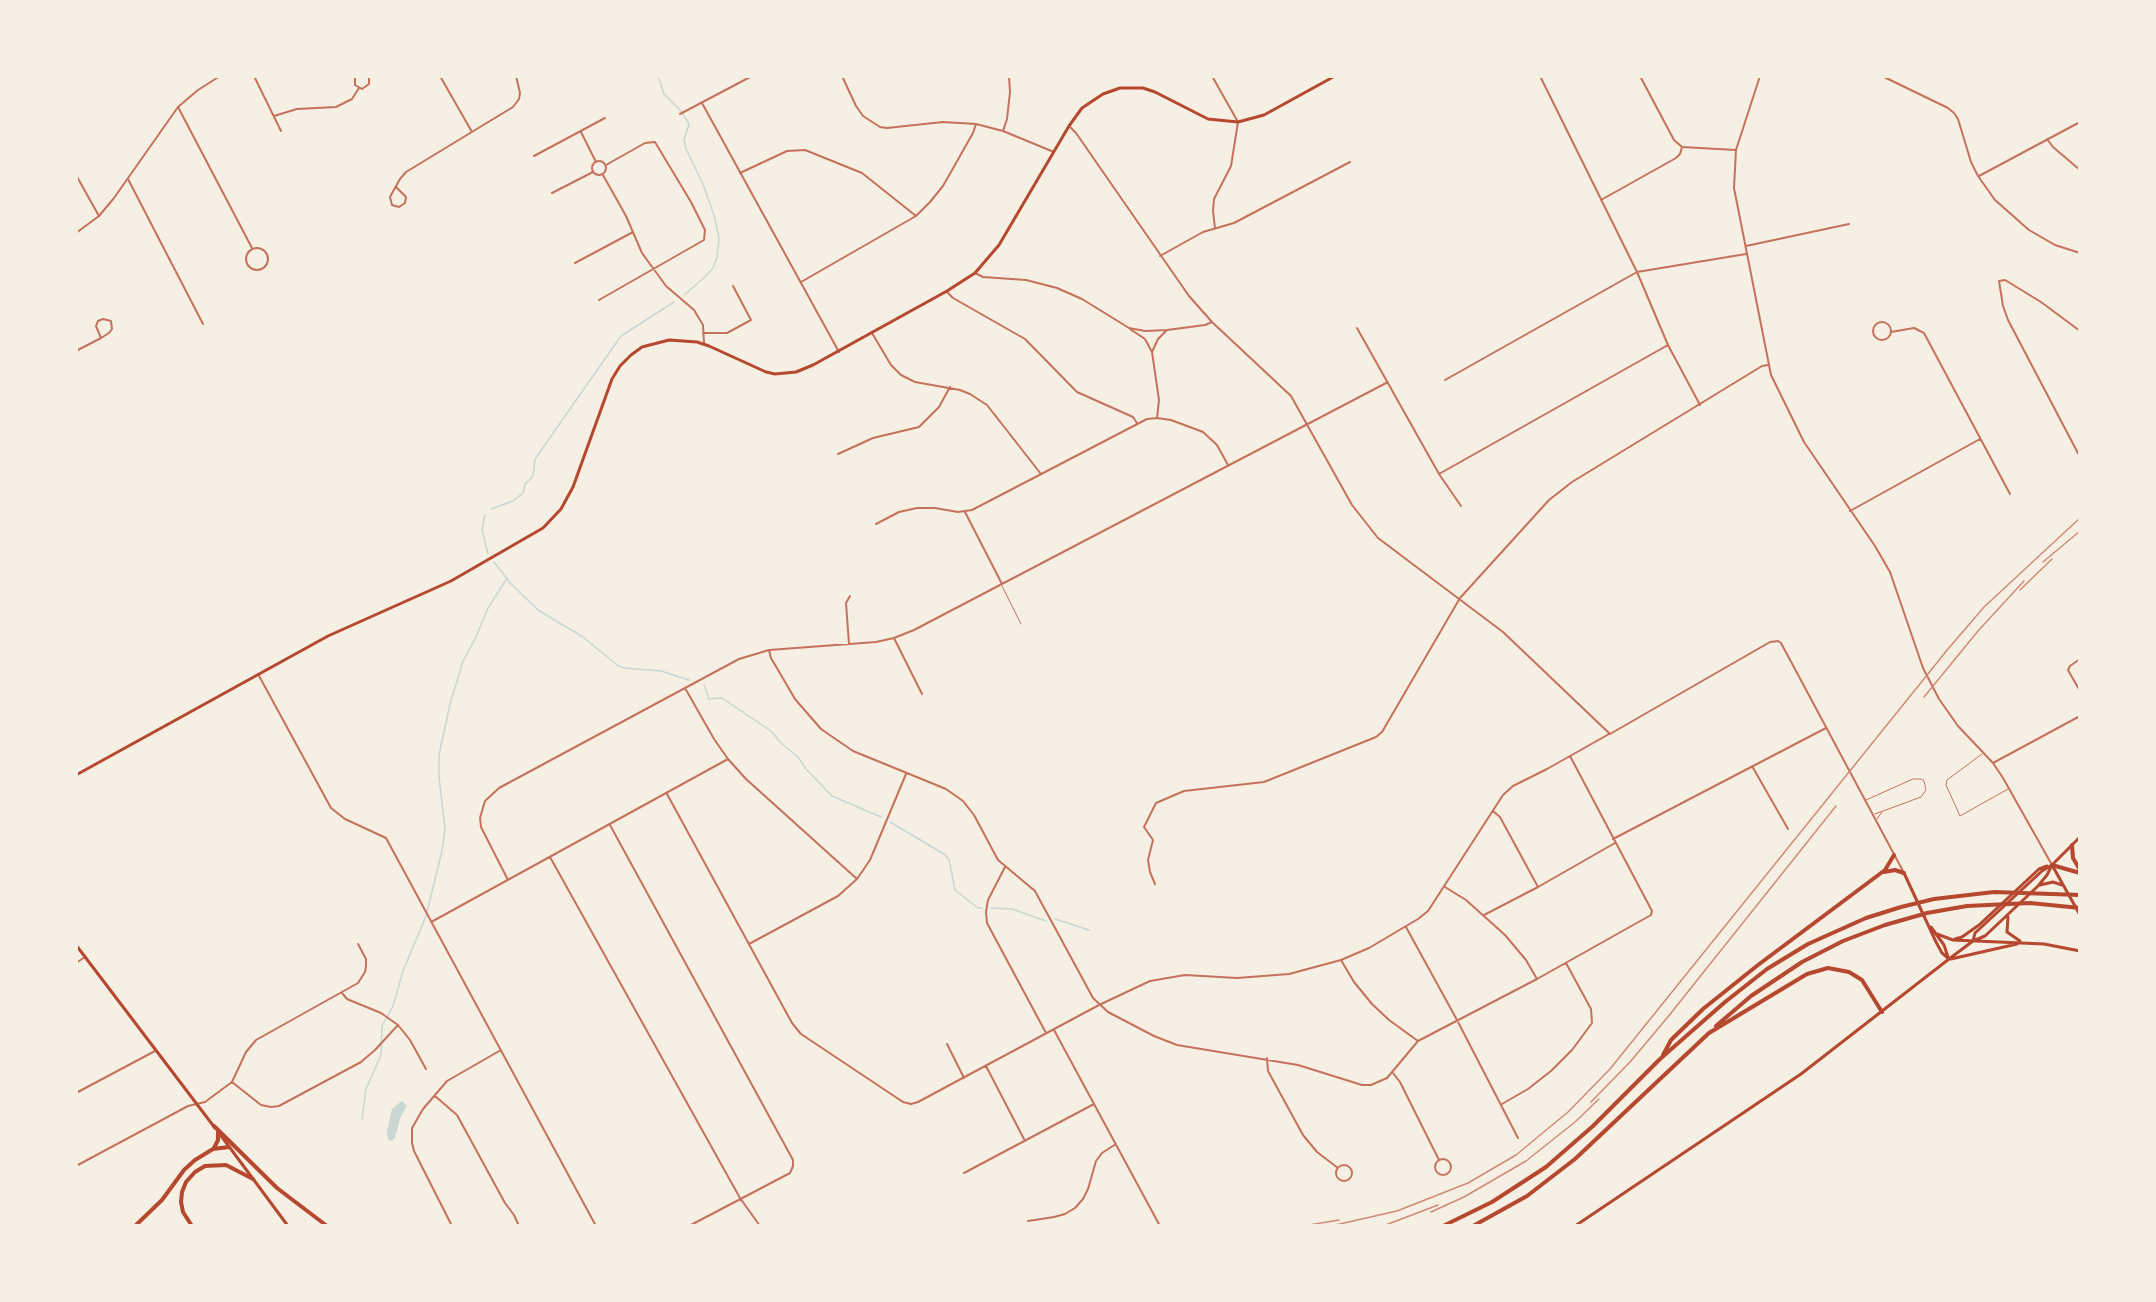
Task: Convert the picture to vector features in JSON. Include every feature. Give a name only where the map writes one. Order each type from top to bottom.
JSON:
[{"type":"highway","points":[[2072,845],[2073,858],[2079,872]]},
{"type":"highway","points":[[1660,1059],[1671,1040],[1703,1009],[1881,873],[1888,867],[1894,855]]},
{"type":"highway","points":[[2052,865],[2079,872]]},
{"type":"highway","points":[[1881,873],[1895,870],[1904,873]]},
{"type":"highway","points":[[1443,1226],[1498,1199],[1546,1167],[1612,1109],[1660,1059],[1731,996],[1784,958],[1840,929],[1901,907],[1934,899],[1994,892],[2079,895]]},
{"type":"highway","points":[[1473,1226],[1527,1196],[1575,1159],[1751,996],[1802,962],[1857,934],[1907,918],[1941,911],[1982,905],[2030,903],[2079,908]]},
{"type":"highway","points":[[1709,1033],[1801,977],[1823,968],[1843,969],[1862,980],[1882,1012]]},
{"type":"highway","points":[[214,1126],[277,1188],[327,1226]]},
{"type":"highway","points":[[213,1149],[218,1140],[218,1132]]},
{"type":"highway","points":[[135,1226],[162,1200],[184,1170],[195,1160],[213,1149],[229,1148]]},
{"type":"highway","points":[[192,1226],[183,1212],[181,1202],[186,1182],[195,1172],[205,1166],[226,1165],[253,1179]]},
{"type":"main road","points":[[76,775],[328,636],[451,581],[543,528],[561,509],[573,487],[612,380],[620,366],[631,355],[654,343],[683,340],[704,344],[766,372],[776,374],[796,372],[838,352],[975,273],[999,245],[1082,108],[1110,90],[1129,87],[1155,92],[1208,118],[1221,122],[1238,122],[1264,115],[1335,76]]},
{"type":"main road","points":[[1973,942],[1975,933],[2052,865],[2079,837]]},
{"type":"main road","points":[[1575,1226],[1801,1074],[1949,959],[1985,936],[2038,886],[2052,865]]},
{"type":"main road","points":[[2052,865],[2079,915]]},
{"type":"main road","points":[[1953,940],[1962,937],[1979,925],[2039,869],[2052,865]]},
{"type":"main road","points":[[1904,873],[1942,953],[1949,959],[1968,957],[2023,943]]},
{"type":"main road","points":[[2038,886],[2053,882],[2064,887]]},
{"type":"main road","points":[[2008,915],[2007,932],[2014,939],[2023,943]]},
{"type":"main road","points":[[1929,924],[1944,945],[1949,959]]},
{"type":"main road","points":[[1937,934],[1953,940],[2044,944],[2079,951]]},
{"type":"main road","points":[[76,945],[288,1226]]},
{"type":"street","points":[[76,233],[99,216],[178,107],[198,90],[220,76]]},
{"type":"street","points":[[254,76],[281,131]]},
{"type":"street","points":[[355,76],[354,83],[360,88]]},
{"type":"street","points":[[274,116],[297,109],[336,107],[352,99],[360,88],[367,87],[370,82],[369,76]]},
{"type":"street","points":[[440,76],[472,132]]},
{"type":"street","points":[[396,187],[406,197],[405,203],[399,207],[392,205],[390,200],[396,187],[411,167],[513,107],[520,93],[516,76]]},
{"type":"street","points":[[680,114],[752,76]]},
{"type":"street","points":[[842,76],[860,111],[873,124],[880,127],[943,122],[976,124],[1003,131],[1054,152]]},
{"type":"street","points":[[1003,131],[1007,119],[1010,92],[1009,76]]},
{"type":"street","points":[[1212,76],[1238,122],[1231,166],[1214,199],[1215,228]]},
{"type":"street","points":[[1540,76],[1636,272],[1668,345],[1700,405]]},
{"type":"street","points":[[1640,76],[1674,140],[1682,147],[1736,150]]},
{"type":"street","points":[[1760,76],[1736,150],[1734,188],[1768,365],[1778,392],[1804,442],[1875,546],[1890,572],[1923,668],[1939,699],[1958,726],[1993,764],[2052,865]]},
{"type":"street","points":[[1882,76],[1954,113],[1978,177],[1995,200],[2017,222],[2042,238],[2079,253]]},
{"type":"street","points":[[702,104],[838,352]]},
{"type":"street","points":[[178,107],[252,248]]},
{"type":"street","points":[[534,156],[605,118]]},
{"type":"street","points":[[1978,177],[2079,122]]},
{"type":"street","points":[[800,283],[916,216],[943,186],[976,124]]},
{"type":"street","points":[[1069,126],[1189,296],[1212,322],[1292,396],[1352,505],[1368,527],[1389,547],[1503,632],[1610,734]]},
{"type":"street","points":[[580,132],[596,162]]},
{"type":"street","points":[[2048,139],[2052,147],[2079,170]]},
{"type":"street","points":[[599,300],[704,240],[705,230],[655,142],[645,143],[606,165]]},
{"type":"street","points":[[1601,200],[1676,158],[1682,147]]},
{"type":"street","points":[[740,173],[787,151],[805,150],[862,173],[916,216]]},
{"type":"street","points":[[596,162],[603,162],[606,165]]},
{"type":"street","points":[[596,162],[592,167],[593,172],[598,176],[603,175]]},
{"type":"street","points":[[1160,256],[1203,232],[1234,223],[1350,162]]},
{"type":"street","points":[[603,175],[606,165]]},
{"type":"street","points":[[552,193],[593,172]]},
{"type":"street","points":[[76,175],[99,216]]},
{"type":"street","points":[[603,175],[642,252],[666,286],[694,310],[703,325],[704,344]]},
{"type":"street","points":[[128,179],[204,324]]},
{"type":"street","points":[[1744,246],[1849,224]]},
{"type":"street","points":[[575,263],[633,232]]},
{"type":"street","points":[[252,248],[259,248],[265,252],[267,262],[263,268],[252,269],[247,264],[247,253],[252,248]]},
{"type":"street","points":[[1445,380],[1636,272],[1746,254]]},
{"type":"street","points":[[975,273],[983,276],[1026,280],[1057,288],[1082,299],[1145,339],[1152,352],[1158,400],[1157,418]]},
{"type":"street","points":[[2079,331],[2041,302],[2005,280],[2001,280],[1998,285],[2008,320],[2079,457]]},
{"type":"street","points":[[703,333],[727,333],[751,320],[734,286]]},
{"type":"street","points":[[947,291],[953,298],[1025,339],[1077,392],[1133,417],[1137,423]]},
{"type":"street","points":[[76,351],[100,338],[109,333],[112,324],[106,319],[100,319],[97,323],[96,329],[100,338]]},
{"type":"street","points":[[1891,332],[1887,323],[1881,321],[1872,329],[1875,338],[1880,340],[1888,337],[1891,332],[1914,328],[1924,333],[2010,495]]},
{"type":"street","points":[[1129,328],[1145,331],[1167,330],[1212,322]]},
{"type":"street","points":[[1357,328],[1439,474],[1461,506]]},
{"type":"street","points":[[1152,352],[1158,339],[1167,330]]},
{"type":"street","points":[[872,333],[891,365],[901,375],[915,382],[950,387],[970,394],[987,405],[1041,474]]},
{"type":"street","points":[[1439,474],[1668,345]]},
{"type":"street","points":[[1155,884],[1150,872],[1149,860],[1153,840],[1144,827],[1156,803],[1184,791],[1264,782],[1378,735],[1386,727],[1460,598],[1560,490],[1768,365]]},
{"type":"street","points":[[508,880],[484,837],[481,827],[482,809],[490,795],[499,788],[739,659],[769,650],[894,638],[914,630],[1388,382]]},
{"type":"street","points":[[838,454],[873,438],[919,427],[939,407],[950,387]]},
{"type":"street","points":[[876,524],[899,512],[917,508],[965,512],[1137,423],[1157,418],[1172,420],[1203,432],[1217,445],[1228,465]]},
{"type":"street","points":[[1850,511],[1980,439]]},
{"type":"street","points":[[965,512],[1002,584]]},
{"type":"street","points":[[849,644],[846,603],[850,597]]},
{"type":"street","points":[[894,638],[922,694]]},
{"type":"street","points":[[667,794],[792,1023],[801,1034],[903,1102],[918,1102],[1136,986],[1162,978],[1185,975],[1270,977],[1307,970],[1341,960],[1369,948],[1428,912],[1503,795],[1513,786],[1610,734],[1770,642],[1778,641],[1783,645],[1904,873]]},
{"type":"street","points":[[769,650],[771,658],[795,699],[821,729],[853,751],[946,789],[963,801],[974,815],[998,860],[1026,881],[1035,891],[1099,1005],[1140,1030],[1177,1045],[1267,1058],[1362,1084],[1380,1082],[1393,1073],[1418,1041],[1537,979],[1650,916],[1652,910],[1570,756]]},
{"type":"street","points":[[2079,659],[2068,670],[2079,692]]},
{"type":"street","points":[[258,674],[331,808],[345,819],[386,838],[596,1226]]},
{"type":"street","points":[[684,688],[714,740],[746,779],[857,879]]},
{"type":"street","points":[[1993,764],[2079,716]]},
{"type":"street","points":[[1613,839],[1826,728]]},
{"type":"street","points":[[432,921],[728,759]]},
{"type":"street","points":[[1752,766],[1788,829]]},
{"type":"street","points":[[749,944],[838,896],[857,879],[870,860],[906,773]]},
{"type":"street","points":[[1493,811],[1500,817],[1538,888]]},
{"type":"street","points":[[610,825],[793,1160],[790,1173],[689,1226]]},
{"type":"street","points":[[1484,915],[1538,888],[1615,843]]},
{"type":"street","points":[[550,857],[740,1198],[760,1226]]},
{"type":"street","points":[[1005,867],[988,900],[987,923],[1046,1033]]},
{"type":"street","points":[[1445,887],[1484,915],[1515,946],[1537,979]]},
{"type":"street","points":[[1406,927],[1518,1138]]},
{"type":"street","points":[[76,1166],[188,1106],[205,1102],[231,1082],[246,1052],[256,1040],[358,983],[365,972],[366,959],[358,944]]},
{"type":"street","points":[[76,963],[85,957]]},
{"type":"street","points":[[1341,960],[1354,982],[1372,1004],[1389,1020],[1418,1041]]},
{"type":"street","points":[[1501,1104],[1528,1089],[1551,1071],[1572,1050],[1592,1023],[1591,1009],[1566,963]]},
{"type":"street","points":[[342,993],[347,999],[381,1014],[398,1025],[410,1040],[426,1069]]},
{"type":"street","points":[[231,1082],[261,1105],[279,1106],[361,1062],[398,1025]]},
{"type":"street","points":[[1054,1029],[1160,1226]]},
{"type":"street","points":[[947,1044],[964,1078]]},
{"type":"street","points":[[453,1226],[411,1143],[412,1128],[447,1081],[501,1050]]},
{"type":"street","points":[[76,1093],[156,1051]]},
{"type":"street","points":[[1267,1058],[1268,1071],[1303,1135],[1317,1152],[1338,1168]]},
{"type":"street","points":[[986,1066],[1025,1141]]},
{"type":"street","points":[[1393,1073],[1400,1082],[1439,1160]]},
{"type":"street","points":[[435,1095],[457,1115],[519,1226]]},
{"type":"street","points":[[964,1173],[1094,1104]]},
{"type":"street","points":[[1028,1221],[1054,1217],[1075,1208],[1088,1189],[1096,1161],[1116,1144]]},
{"type":"street","points":[[1439,1160],[1449,1162],[1448,1173],[1441,1174],[1436,1171],[1435,1165],[1439,1160]]},
{"type":"street","points":[[1344,1165],[1349,1167],[1352,1172],[1350,1179],[1340,1180],[1336,1174],[1338,1168],[1344,1165]]},
{"type":"lane","points":[[1002,584],[1021,624]]},
{"type":"lane","points":[[1983,753],[1947,780],[1946,785],[1960,816],[2009,789]]},
{"type":"lane","points":[[1865,801],[1913,779],[1924,781],[1926,790],[1921,797],[1873,815]]},
{"type":"lane","points":[[1876,821],[1884,811]]},
{"type":"shaded area","points":[[402,1101],[407,1106],[401,1116],[395,1137],[392,1141],[388,1140],[387,1131],[392,1109]]},
{"type":"waterway","points":[[658,76],[664,94],[681,111],[689,124],[684,140],[686,149],[703,184],[719,238],[717,258],[713,268],[684,295]]},
{"type":"waterway","points":[[491,509],[513,501],[523,493],[525,484],[533,476],[535,459],[621,336],[674,302]]},
{"type":"waterway","points":[[485,515],[482,530],[488,554]]},
{"type":"waterway","points":[[494,562],[511,584],[538,610],[583,637],[617,665],[624,668],[661,671],[689,680]]},
{"type":"waterway","points":[[362,1119],[366,1089],[381,1055],[382,1026],[393,1006],[403,971],[426,916],[442,851],[445,829],[439,755],[450,704],[463,661],[488,608],[508,579]]},
{"type":"waterway","points":[[704,685],[709,699],[722,698],[771,731],[798,757],[806,769],[832,796],[881,817]]},
{"type":"waterway","points":[[890,822],[944,854],[949,859],[955,890],[978,908],[982,908]]},
{"type":"waterway","points":[[991,908],[1012,909],[1046,921]]},
{"type":"waterway","points":[[1055,919],[1089,930]]},
{"type":"railway","points":[[1331,1226],[1397,1211],[1468,1183],[1516,1155],[1568,1112],[1610,1069],[1984,607],[2080,518]]},
{"type":"railway","points":[[2043,562],[2080,531]]},
{"type":"railway","points":[[2020,590],[2052,559]]},
{"type":"railway","points":[[1924,697],[1978,631],[2024,581]]},
{"type":"railway","points":[[1591,1102],[1630,1062],[1667,1018],[1836,806]]},
{"type":"railway","points":[[1431,1212],[1464,1197],[1526,1161],[1575,1122],[1599,1099]]},
{"type":"railway","points":[[1383,1226],[1438,1205]]},
{"type":"railway","points":[[1303,1226],[1339,1220]]}]
